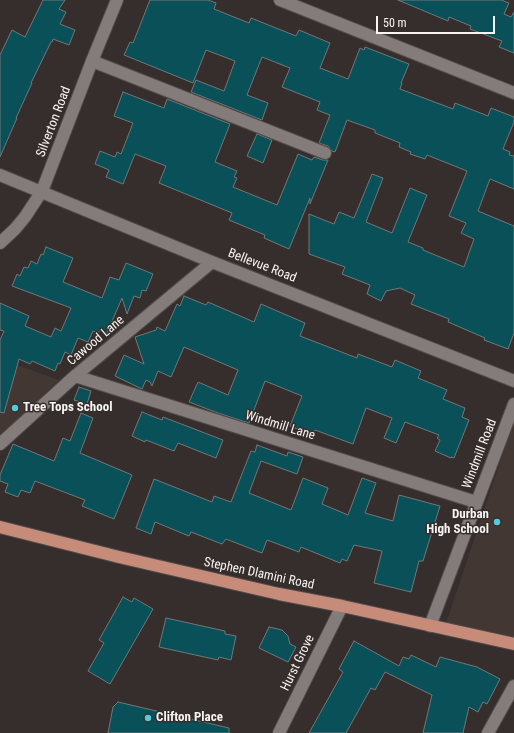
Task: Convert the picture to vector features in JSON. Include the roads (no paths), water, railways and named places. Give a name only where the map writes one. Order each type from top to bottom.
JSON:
[{"type":"main road","name":"Stephen Dlamini Road","points":[[0,527],[119,557],[272,592],[514,644]]},
{"type":"street","name":"Silverton Road","points":[[0,243],[20,223],[37,202],[117,0]]},
{"type":"street","points":[[280,0],[514,93]]},
{"type":"street","points":[[92,61],[325,153]]},
{"type":"street","name":"Bellevue Road","points":[[0,175],[212,262],[514,381]]},
{"type":"street","name":"Cawood Lane","points":[[0,444],[75,376],[212,262]]},
{"type":"street","name":"Windmill Lane","points":[[75,376],[476,502]]},
{"type":"street","name":"Windmill Road","points":[[430,626],[514,404]]},
{"type":"street","name":"Hurst Grove","points":[[279,733],[342,606]]},
{"type":"street","points":[[488,733],[514,686]]},
{"type":"place","name":"Tree Tops School","points":[[15,408]]},
{"type":"place","name":"Durban High School","points":[[497,522]]},
{"type":"place","name":"Clifton Place","points":[[148,718]]}]
